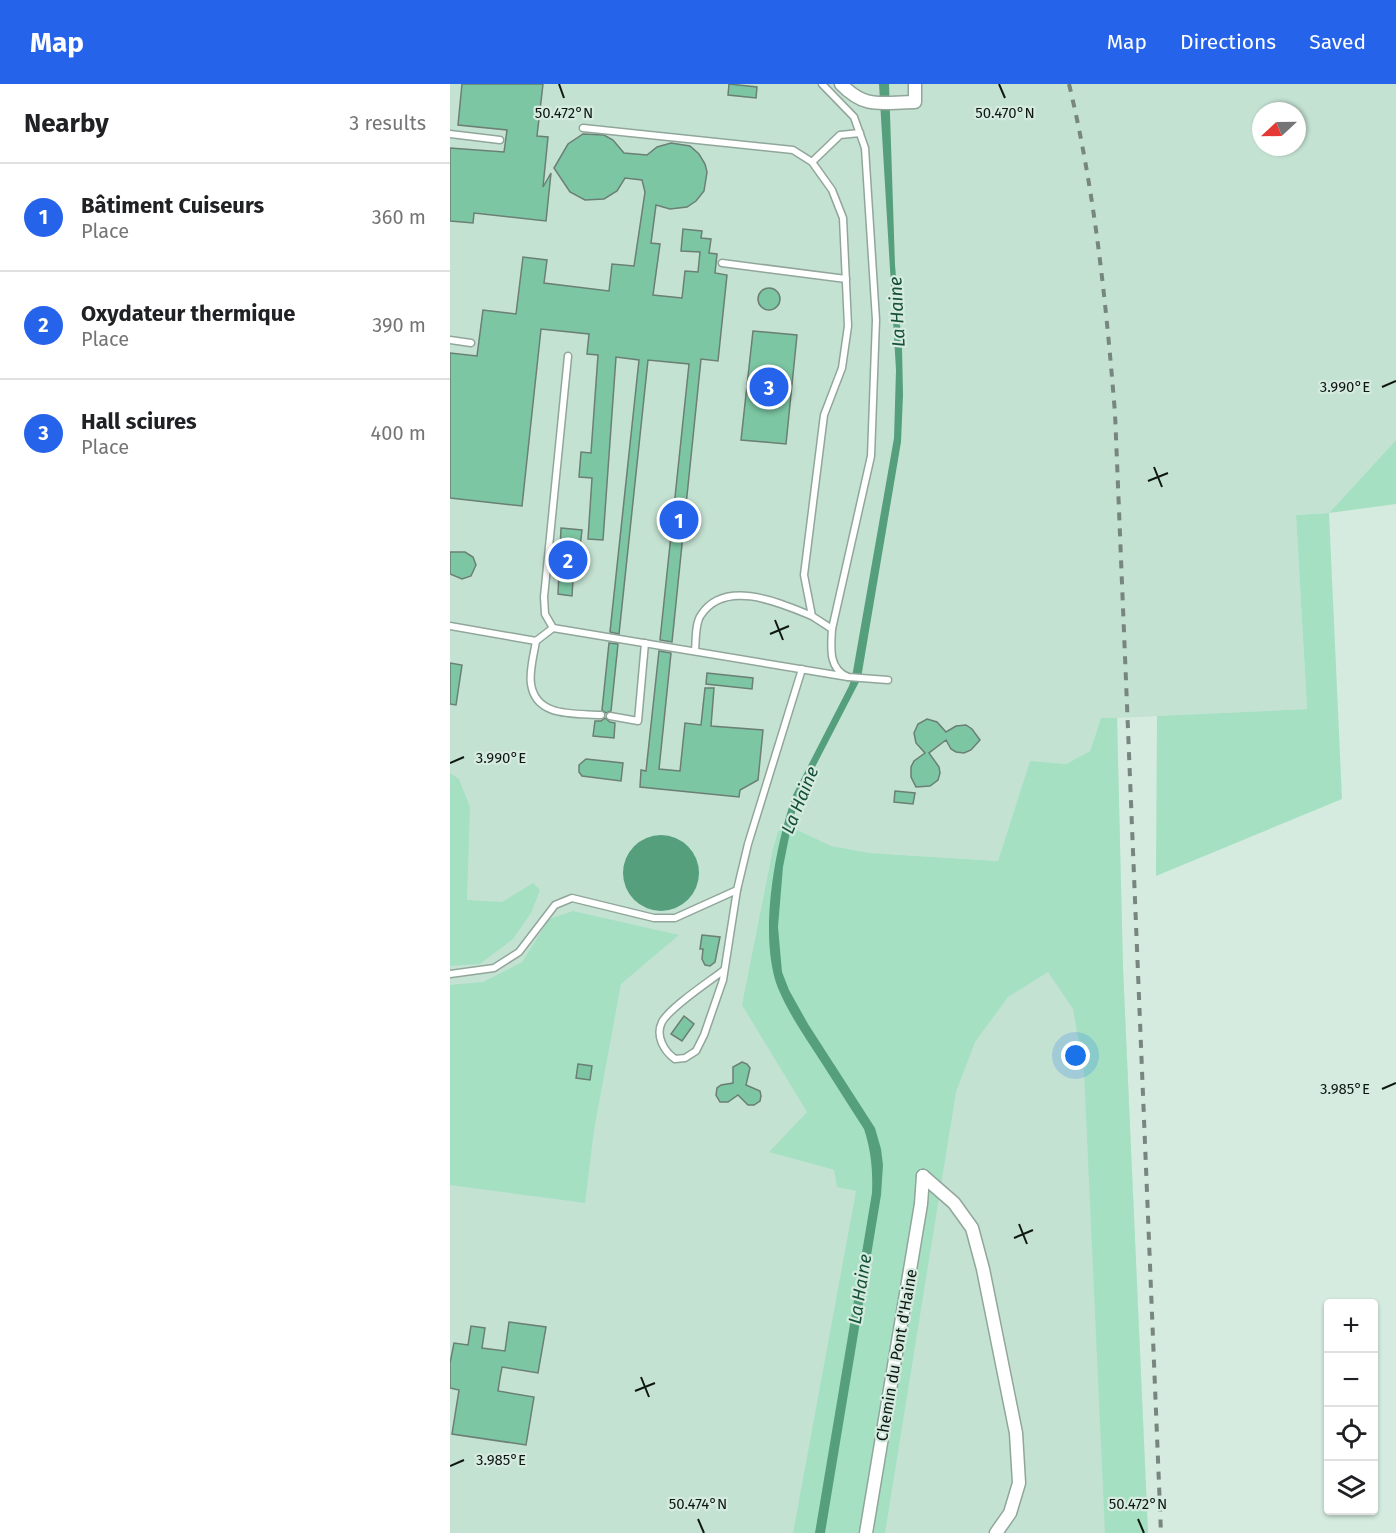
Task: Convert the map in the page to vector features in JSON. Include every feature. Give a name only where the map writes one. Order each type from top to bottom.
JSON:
[{"type":"street","points":[[840,84],[859,99],[872,103],[915,102],[915,84]]},
{"type":"street","name":"Chemin du Pont d'Haine","points":[[866,1533],[921,1204],[923,1176],[954,1203],[972,1228],[983,1269],[1016,1433],[1019,1483],[1010,1514],[996,1533]]},
{"type":"lane","points":[[822,84],[854,117],[865,148],[876,320],[871,456],[832,629],[831,654],[836,668],[848,677]]},
{"type":"lane","points":[[583,128],[794,150],[812,162],[831,190],[843,218],[848,326],[842,368],[824,415],[804,575],[812,616]]},
{"type":"lane","points":[[812,162],[840,135],[860,133]]},
{"type":"lane","points":[[450,134],[500,140]]},
{"type":"lane","points":[[722,263],[846,279]]},
{"type":"lane","points":[[450,340],[471,343]]},
{"type":"lane","points":[[553,628],[546,614],[544,597],[568,356]]},
{"type":"lane","points":[[695,651],[699,617],[714,600],[742,596],[778,602],[812,616],[832,629]]},
{"type":"lane","points":[[450,626],[536,641]]},
{"type":"lane","points":[[601,715],[550,711],[536,700],[531,683],[536,641],[553,628],[848,677],[888,680]]},
{"type":"lane","points":[[610,716],[638,721],[645,643]]},
{"type":"lane","points":[[724,969],[664,1019],[660,1033],[662,1044],[667,1053],[675,1059],[685,1058],[696,1050],[704,1035],[723,980],[737,890],[748,844],[802,669]]},
{"type":"lane","points":[[450,974],[494,968],[519,952],[555,905],[572,898],[654,918],[675,918],[737,890]]},
{"type":"shaded area","points":[[450,84],[1396,84],[1396,440],[1329,513],[1296,515],[1307,709],[1117,718],[1123,968],[1148,1533],[450,1533]],"holes":[[[1101,718],[1066,883],[886,854],[998,861],[1030,762],[1066,764],[1090,751]],[[807,1112],[834,1170],[770,1152]]]},
{"type":"shaded area","points":[[1396,440],[1396,504],[1329,513]]},
{"type":"shaded area","points":[[1329,513],[1342,799],[1156,876],[1157,716],[1307,709],[1296,515]]},
{"type":"shaded area","points":[[1101,718],[1117,718],[1123,968],[1148,1533],[1105,1533],[1084,1072],[1073,1009],[1048,972],[1008,997],[975,1042],[956,1092],[885,1533],[793,1533],[856,1191],[837,1187],[834,1170],[769,1152],[807,1112],[742,1005],[778,831],[791,827],[831,846],[869,853],[998,861],[1030,761],[1066,764],[1090,751]]},
{"type":"shaded area","points":[[450,773],[459,779],[470,807],[467,900],[502,902],[533,883],[540,890],[531,913],[513,939],[480,964],[450,966]]},
{"type":"shaded area","points":[[573,911],[679,935],[621,984],[594,1130],[585,1203],[450,1185],[450,985],[483,982],[522,962],[549,919]]},
{"type":"water","name":"La Haine","points":[[879,84],[889,84],[895,265],[902,348],[901,442],[861,678],[799,798],[783,867],[778,927],[782,972],[789,990],[808,1024],[875,1128],[883,1165],[881,1195],[825,1533],[815,1533],[872,1193],[872,1168],[864,1129],[799,1028],[778,988],[772,967],[769,918],[780,839],[793,795],[852,677],[894,438],[896,370]]},
{"type":"water","points":[[654,835],[668,835],[682,841],[693,852],[699,866],[696,888],[688,900],[668,911],[654,911],[640,905],[629,894],[623,880],[623,866],[629,852],[640,841]]},
{"type":"building","points":[[462,84],[543,84],[537,136],[548,137],[543,187],[551,173],[546,221],[474,213],[473,223],[450,221],[450,148],[504,152],[507,130],[458,125]]},
{"type":"building","points":[[729,84],[757,87],[756,98],[728,95]]},
{"type":"building","points":[[583,134],[604,135],[613,140],[624,153],[647,155],[657,147],[671,143],[690,146],[699,154],[707,172],[704,191],[696,201],[687,207],[670,209],[656,205],[651,243],[660,244],[653,295],[682,298],[685,271],[698,272],[700,252],[681,251],[683,229],[702,231],[701,238],[711,239],[709,253],[717,254],[715,273],[727,275],[718,361],[701,359],[672,642],[660,640],[689,364],[648,360],[619,634],[610,632],[639,360],[616,357],[603,540],[588,539],[592,478],[579,477],[581,452],[591,453],[598,355],[587,354],[589,334],[541,329],[522,506],[450,498],[450,353],[477,356],[483,310],[516,314],[523,257],[547,260],[544,283],[609,291],[612,264],[634,266],[645,192],[642,180],[625,178],[617,191],[604,199],[585,200],[570,192],[554,168],[568,144]]},
{"type":"building","points":[[769,288],[779,295],[780,299],[773,309],[769,310],[759,303],[758,299],[765,289]]},
{"type":"building","points":[[753,331],[797,335],[786,444],[741,440]]},
{"type":"building","points":[[561,528],[582,530],[579,556],[574,564],[572,596],[558,594]]},
{"type":"building","points":[[450,552],[465,552],[473,557],[476,565],[471,576],[462,579],[450,574]]},
{"type":"building","points":[[609,643],[618,644],[611,711],[606,713],[602,710]]},
{"type":"building","points":[[659,651],[671,653],[659,769],[680,771],[685,723],[701,725],[705,688],[714,688],[711,726],[763,730],[758,780],[740,790],[739,797],[640,787],[641,770],[646,771]]},
{"type":"building","points":[[450,663],[462,665],[456,705],[450,704]]},
{"type":"building","points":[[707,673],[753,678],[752,689],[706,684]]},
{"type":"building","points":[[605,718],[615,723],[614,738],[593,736],[595,721]]},
{"type":"building","points":[[927,719],[937,722],[946,732],[956,726],[966,725],[980,740],[971,750],[964,753],[951,749],[946,740],[929,753],[939,767],[938,780],[930,786],[916,787],[911,777],[911,767],[914,761],[925,753],[916,743],[914,733],[918,724]]},
{"type":"building","points":[[586,759],[623,763],[621,781],[582,776],[579,772],[579,765]]},
{"type":"building","points":[[895,791],[915,793],[913,804],[894,802]]},
{"type":"building","points":[[702,935],[720,937],[715,962],[710,966],[705,965],[702,959],[703,949],[700,949]]},
{"type":"building","points":[[684,1016],[694,1024],[682,1041],[671,1034]]},
{"type":"building","points":[[742,1062],[750,1068],[746,1085],[760,1091],[760,1101],[754,1105],[748,1105],[738,1095],[728,1102],[720,1102],[716,1095],[717,1088],[733,1083],[733,1067]]},
{"type":"building","points":[[578,1064],[592,1066],[590,1080],[576,1078]]},
{"type":"building","points":[[509,1322],[546,1327],[538,1373],[502,1367],[500,1378],[498,1391],[534,1397],[526,1445],[452,1434],[459,1390],[450,1388],[450,1363],[454,1343],[468,1345],[471,1326],[485,1328],[482,1348],[505,1351]]},
{"type":"railway","points":[[1069,84],[1093,207],[1108,330],[1115,413],[1161,1533]]},
{"type":"place","name":"Hall sciures","points":[[769,387]]},
{"type":"place","name":"Bâtiment Cuiseurs","points":[[679,520]]},
{"type":"place","name":"Oxydateur thermique","points":[[568,560]]}]
